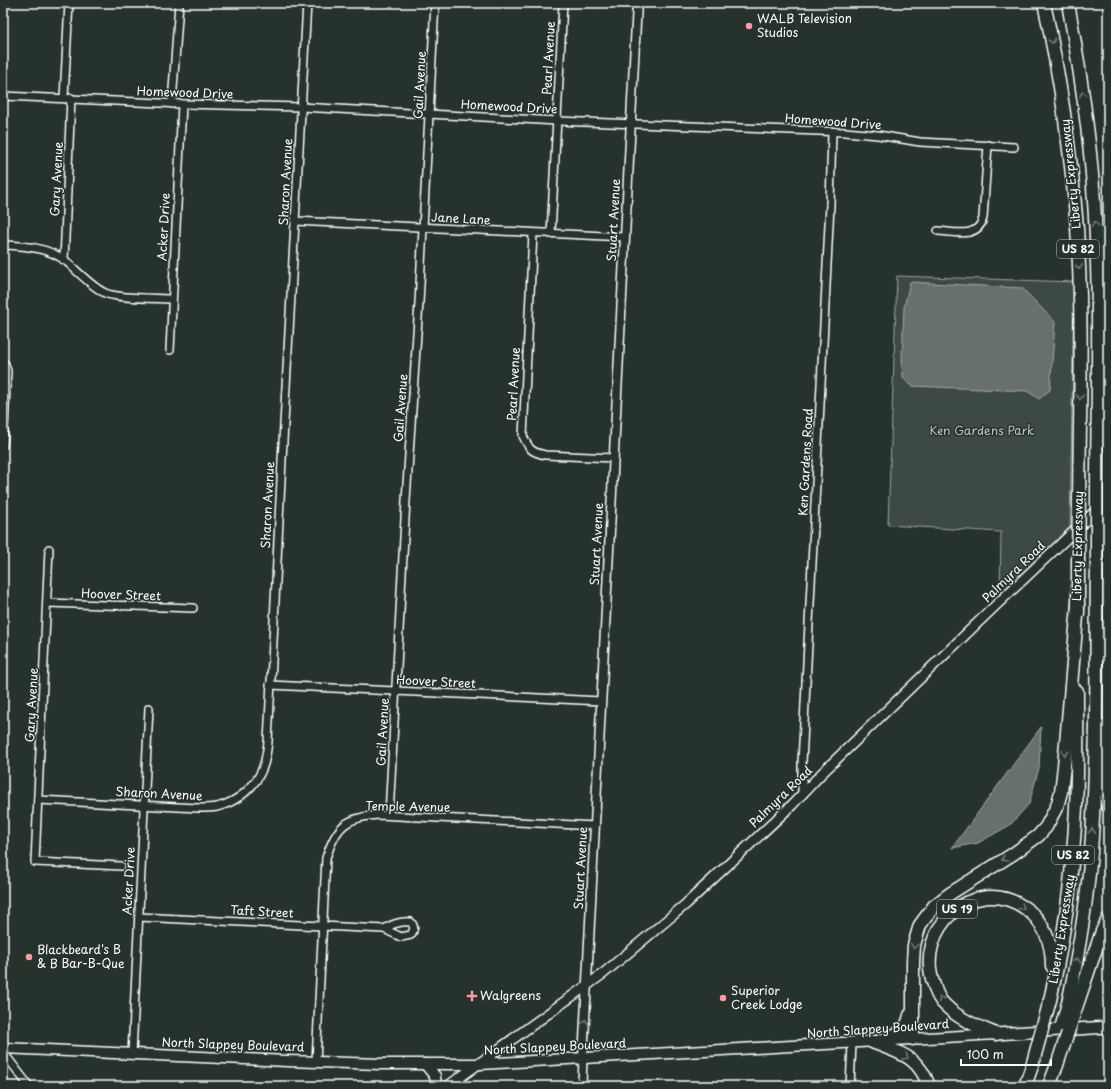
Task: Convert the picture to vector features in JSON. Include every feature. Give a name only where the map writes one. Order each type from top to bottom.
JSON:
[{"type":"highway","name":"Liberty Expressway","points":[[1026,1086],[1051,997],[1066,920],[1077,805],[1073,714],[1077,613],[1081,335],[1077,228],[1065,114],[1044,3]]},
{"type":"highway","name":"Liberty Expressway","points":[[1044,1086],[1054,1065],[1074,999],[1090,861],[1099,708],[1099,589],[1097,550],[1098,311],[1094,200],[1080,68],[1068,3]]},
{"type":"highway","points":[[1099,708],[1104,787],[1108,806]]},
{"type":"highway","points":[[913,1039],[912,1002],[914,945],[920,925],[934,906],[951,893],[1013,854],[1038,836],[1052,816],[1060,792],[1073,714]]},
{"type":"highway","name":"US 19","points":[[996,1034],[960,1018],[945,1006],[935,990],[932,980],[929,961],[935,935],[945,920],[960,906],[977,899],[993,896],[1021,905],[1036,917],[1047,935],[1050,946],[1052,966],[1051,997]]},
{"type":"highway","points":[[1074,999],[1108,918]]},
{"type":"highway","points":[[874,1042],[903,1031],[910,1019],[912,1002]]},
{"type":"highway","name":"North Slappey Boulevard","points":[[996,1034],[1108,1027]]},
{"type":"highway","points":[[874,1042],[908,1056],[922,1070],[929,1086]]},
{"type":"highway","points":[[1048,1086],[1054,1065]]},
{"type":"main road","name":"Palmyra Road","points":[[448,1086],[588,985],[686,904],[792,805],[802,793],[993,608],[1108,499]]},
{"type":"main road","name":"North Slappey Boulevard","points":[[3,1048],[316,1062],[380,1064],[480,1064],[852,1044],[996,1034]]},
{"type":"main road","points":[[425,1064],[433,1071],[436,1086]]},
{"type":"street","name":"Gary Avenue","points":[[64,260],[69,3]]},
{"type":"street","points":[[172,104],[179,3]]},
{"type":"street","name":"Sharon Avenue","points":[[38,800],[198,808],[215,807],[232,801],[248,790],[264,766],[268,742],[307,3]]},
{"type":"street","name":"Gail Avenue","points":[[389,815],[397,692],[406,500],[424,228],[435,3]]},
{"type":"street","name":"Pearl Avenue","points":[[551,234],[563,3]]},
{"type":"street","name":"Stuart Avenue","points":[[582,1086],[637,3]]},
{"type":"street","name":"Homewood Drive","points":[[3,96],[172,104],[301,107],[557,121],[878,134],[920,142],[1014,147]]},
{"type":"street","name":"Acker Drive","points":[[170,350],[182,104]]},
{"type":"street","name":"Ken Gardens Road","points":[[802,793],[802,763],[830,205],[832,132]]},
{"type":"street","points":[[938,231],[972,232],[981,226],[983,218],[988,145]]},
{"type":"street","name":"Jane Lane","points":[[295,221],[533,234],[625,237]]},
{"type":"street","name":"Pearl Avenue","points":[[533,234],[523,436],[527,446],[536,453],[545,455],[614,458]]},
{"type":"street","points":[[3,245],[38,248],[50,252],[64,260],[105,293],[121,296],[172,299]]},
{"type":"street","points":[[3,363],[5,364],[7,371],[3,445]]},
{"type":"street","name":"Gary Avenue","points":[[49,549],[35,862],[121,866]]},
{"type":"street","name":"Hoover Street","points":[[47,603],[193,608]]},
{"type":"street","name":"Hoover Street","points":[[270,685],[601,701]]},
{"type":"street","name":"Acker Drive","points":[[132,1054],[149,708]]},
{"type":"street","name":"Temple Avenue","points":[[316,1062],[326,858],[338,831],[351,821],[363,816],[389,815],[595,826]]},
{"type":"street","name":"Taft Street","points":[[139,917],[384,929]]},
{"type":"street","points":[[850,1086],[852,1044]]},
{"type":"street","points":[[3,1052],[29,1086]]},
{"type":"green space","name":"Ken Gardens Park","points":[[897,276],[1074,282],[1070,528],[1000,595],[1001,532],[888,525]]},
{"type":"shaded area","points":[[910,282],[1022,288],[1055,322],[1050,390],[1039,399],[1027,391],[912,386],[903,378],[902,357],[904,307]]},
{"type":"shaded area","points":[[1041,727],[1039,768],[1029,804],[1010,825],[978,843],[952,848]]},
{"type":"place","name":"WALB Television Studios","points":[[749,26]]},
{"type":"place","name":"Blackbeard's B & B Bar-B-Que","points":[[29,957]]},
{"type":"place","name":"Walgreens","points":[[472,996]]},
{"type":"place","name":"Superior Creek Lodge","points":[[723,998]]}]
